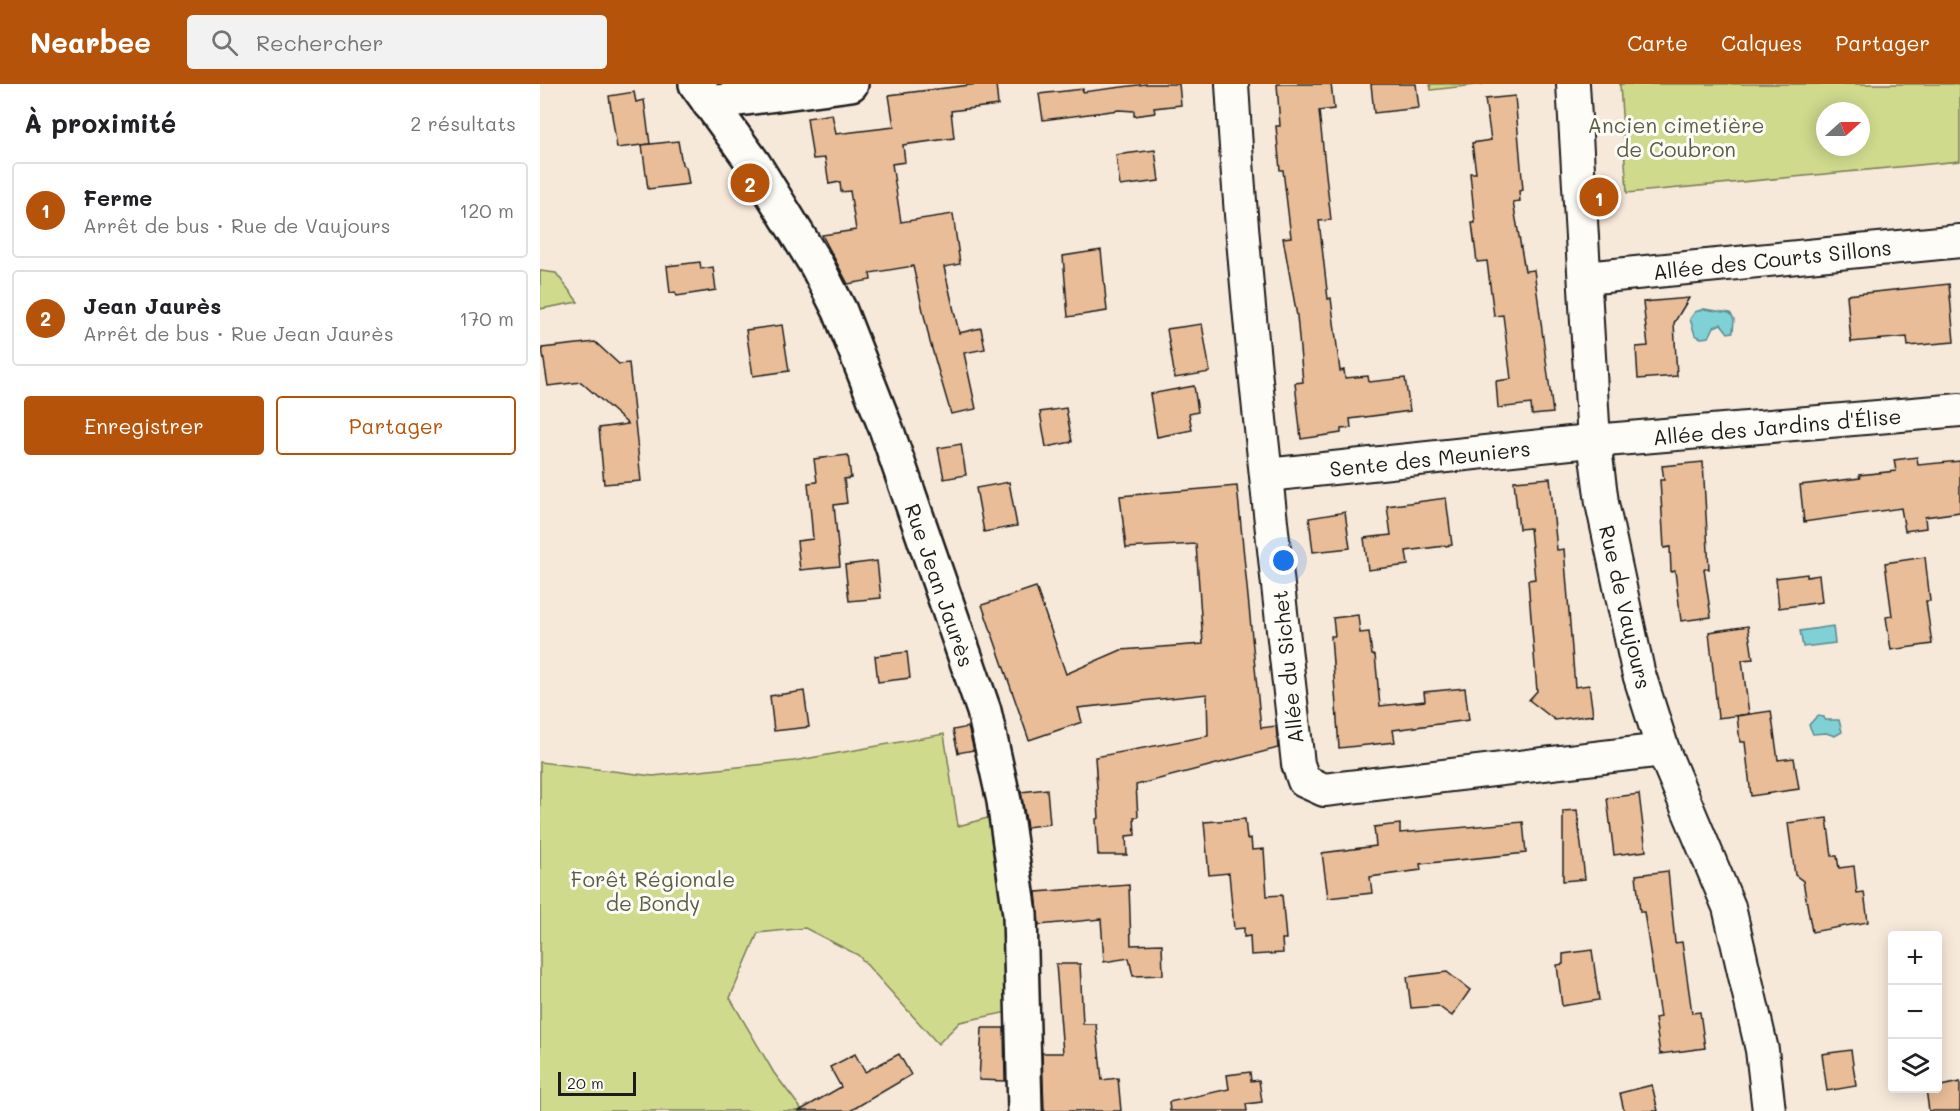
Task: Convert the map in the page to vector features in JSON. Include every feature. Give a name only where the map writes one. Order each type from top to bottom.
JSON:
[{"type":"street","name":"Rue Jean Jaurès","points":[[680,84],[690,95],[703,94],[754,164],[817,266],[840,311],[887,431],[984,711],[1004,801],[1020,914],[1025,1111]]},
{"type":"street","points":[[703,94],[851,84]]},
{"type":"street","name":"Allée du Sichet","points":[[1232,84],[1239,207],[1298,764],[1304,781],[1324,790],[1663,750]]},
{"type":"street","name":"Rue de Vaujours","points":[[1574,84],[1594,441],[1602,503],[1638,671],[1663,750],[1729,907],[1762,1050],[1769,1111]]},
{"type":"street","name":"Allée des Courts Sillons","points":[[1585,278],[1960,241]]},
{"type":"street","name":"Allée des Jardins d'Élise","points":[[1594,441],[1960,410]]},
{"type":"street","name":"Sente des Meuniers","points":[[1267,475],[1594,441]]},
{"type":"green space","points":[[1430,84],[1484,84],[1431,90]]},
{"type":"green space","name":"Ancien cimetière de Coubron","points":[[1620,84],[1960,84],[1960,161],[1627,193]]},
{"type":"green space","points":[[540,271],[556,273],[578,302],[540,309]]},
{"type":"green space","name":"Forêt Régionale de Bondy","points":[[944,734],[958,826],[995,816],[1012,939],[1008,1012],[960,1022],[938,1044],[858,955],[805,928],[758,933],[730,998],[774,1073],[803,1111],[540,1111],[540,762],[653,776],[794,761]]},
{"type":"water","points":[[1704,309],[1730,313],[1734,319],[1733,332],[1728,333],[1721,324],[1714,327],[1709,337],[1701,338],[1695,335],[1690,319],[1695,312]]},
{"type":"water","points":[[1833,626],[1835,643],[1803,647],[1800,631]]},
{"type":"water","points":[[1817,716],[1824,717],[1825,720],[1839,720],[1842,732],[1835,736],[1826,733],[1813,734],[1809,725]]},
{"type":"building","points":[[978,84],[996,84],[998,105],[951,111],[954,138],[903,145],[905,162],[892,164],[901,222],[953,214],[960,264],[944,267],[959,333],[981,328],[985,349],[964,353],[976,409],[951,414],[930,342],[913,266],[870,273],[871,280],[848,284],[822,235],[856,230],[850,191],[841,192],[840,182],[829,184],[825,158],[813,159],[807,118],[832,114],[836,134],[894,127],[889,95]]},
{"type":"building","points":[[1146,84],[1179,84],[1181,105],[1154,108],[1155,113],[1134,116],[1134,111],[1119,110],[1043,120],[1039,94],[1083,89],[1083,92]]},
{"type":"building","points":[[1277,84],[1331,84],[1334,109],[1319,111],[1331,220],[1319,221],[1328,299],[1331,298],[1340,371],[1344,370],[1345,378],[1368,376],[1369,382],[1405,378],[1410,411],[1350,419],[1351,428],[1341,429],[1341,433],[1301,439],[1295,383],[1303,382],[1297,316],[1283,238],[1291,237],[1283,170],[1280,170],[1276,126],[1280,126]]},
{"type":"building","points":[[1371,84],[1416,84],[1419,108],[1374,113]]},
{"type":"building","points":[[634,92],[636,102],[644,100],[650,144],[617,148],[609,96]]},
{"type":"building","points":[[1515,96],[1523,190],[1519,191],[1520,201],[1513,202],[1525,271],[1534,270],[1553,413],[1532,415],[1531,404],[1498,408],[1496,381],[1511,379],[1503,315],[1494,316],[1487,261],[1477,262],[1472,223],[1475,223],[1470,173],[1476,173],[1472,143],[1491,140],[1485,99]]},
{"type":"building","points":[[678,141],[682,164],[686,167],[689,184],[648,189],[642,145]]},
{"type":"building","points":[[1155,150],[1159,181],[1120,186],[1116,155]]},
{"type":"building","points":[[1101,250],[1107,311],[1068,317],[1063,256]]},
{"type":"building","points":[[700,262],[701,269],[713,267],[716,290],[677,296],[675,292],[670,293],[667,266]]},
{"type":"building","points":[[1949,284],[1954,342],[1908,346],[1907,337],[1851,342],[1847,295]]},
{"type":"building","points":[[1689,298],[1674,323],[1677,376],[1638,379],[1636,347],[1648,346],[1643,302]]},
{"type":"building","points":[[1202,324],[1210,372],[1175,378],[1167,329]]},
{"type":"building","points":[[782,325],[789,371],[753,376],[746,330]]},
{"type":"building","points":[[595,342],[619,364],[629,363],[641,481],[604,484],[599,428],[628,424],[581,382],[548,386],[542,348]]},
{"type":"building","points":[[1194,386],[1198,412],[1189,414],[1192,430],[1157,437],[1150,394]]},
{"type":"building","points":[[1066,408],[1072,442],[1046,447],[1040,412]]},
{"type":"building","points":[[961,444],[966,475],[944,479],[938,448]]},
{"type":"building","points":[[848,455],[851,478],[844,479],[847,503],[834,505],[840,566],[800,570],[797,541],[813,539],[808,483],[817,482],[814,459]]},
{"type":"building","points":[[1917,457],[1918,465],[1960,461],[1960,512],[1925,517],[1926,528],[1905,531],[1901,508],[1804,522],[1800,485],[1896,471],[1894,460]]},
{"type":"building","points":[[1703,462],[1709,569],[1704,569],[1711,617],[1681,621],[1675,571],[1671,572],[1670,547],[1664,548],[1660,480],[1664,480],[1662,466]]},
{"type":"building","points":[[1550,478],[1557,550],[1564,549],[1575,687],[1589,685],[1593,715],[1555,720],[1529,700],[1537,691],[1528,580],[1535,579],[1530,528],[1519,529],[1514,481]]},
{"type":"building","points":[[1009,482],[1017,526],[984,532],[976,488]]},
{"type":"building","points":[[1237,486],[1261,728],[1276,726],[1278,748],[1136,785],[1138,817],[1134,817],[1135,835],[1126,836],[1127,855],[1098,855],[1096,819],[1099,818],[1095,757],[1208,736],[1207,694],[1078,708],[1082,722],[1029,740],[982,605],[1036,587],[1066,674],[1121,650],[1203,644],[1196,544],[1126,548],[1120,496]]},
{"type":"building","points":[[1446,498],[1452,545],[1406,551],[1408,565],[1368,570],[1364,538],[1391,535],[1387,506]]},
{"type":"building","points":[[1345,512],[1350,548],[1313,552],[1309,518]]},
{"type":"building","points":[[1925,557],[1930,601],[1926,601],[1932,644],[1891,650],[1886,617],[1892,616],[1885,563]]},
{"type":"building","points":[[877,561],[881,598],[849,601],[845,565]]},
{"type":"building","points":[[1807,574],[1807,577],[1819,575],[1822,602],[1779,608],[1776,578]]},
{"type":"building","points":[[1358,615],[1360,633],[1369,632],[1372,655],[1375,655],[1380,706],[1425,701],[1424,692],[1465,688],[1469,720],[1393,730],[1395,742],[1339,748],[1331,636],[1335,636],[1333,618]]},
{"type":"building","points":[[1748,626],[1753,659],[1742,660],[1749,714],[1718,718],[1709,632]]},
{"type":"building","points":[[907,652],[910,678],[878,682],[875,656]]},
{"type":"building","points":[[804,691],[809,727],[774,731],[770,696]]},
{"type":"building","points":[[1771,711],[1778,760],[1794,758],[1799,789],[1751,796],[1745,742],[1740,742],[1737,716]]},
{"type":"building","points":[[968,727],[974,750],[958,753],[953,730]]},
{"type":"building","points":[[1047,789],[1050,824],[1027,827],[1021,792]]},
{"type":"building","points":[[1639,794],[1646,851],[1614,855],[1607,798]]},
{"type":"building","points":[[1577,810],[1585,879],[1563,881],[1563,811]]},
{"type":"building","points":[[1827,818],[1832,856],[1837,856],[1839,868],[1854,866],[1857,893],[1864,892],[1868,922],[1812,932],[1803,881],[1795,875],[1788,823]]},
{"type":"building","points":[[1245,819],[1247,839],[1251,838],[1252,850],[1264,849],[1267,896],[1282,895],[1286,939],[1282,939],[1283,953],[1251,955],[1250,936],[1244,937],[1244,928],[1234,929],[1229,873],[1209,875],[1204,822]]},
{"type":"building","points":[[1523,822],[1526,853],[1420,864],[1421,870],[1370,877],[1372,893],[1328,898],[1322,853],[1376,846],[1374,827],[1400,824],[1400,833]]},
{"type":"building","points":[[1668,871],[1675,943],[1682,942],[1692,1013],[1700,1012],[1705,1048],[1660,1054],[1655,1018],[1660,1017],[1644,912],[1640,912],[1636,875]]},
{"type":"building","points":[[1129,885],[1131,945],[1162,944],[1163,975],[1133,976],[1129,958],[1104,962],[1101,919],[1039,925],[1036,892]]},
{"type":"building","points":[[1592,950],[1599,1000],[1562,1006],[1557,965],[1563,964],[1563,954]]},
{"type":"building","points":[[1056,964],[1080,964],[1083,1024],[1096,1024],[1102,1080],[1118,1078],[1121,1111],[1044,1111],[1042,1053],[1063,1053]]},
{"type":"building","points":[[1447,972],[1470,990],[1452,1016],[1438,1006],[1411,1008],[1407,977]]},
{"type":"building","points":[[982,1028],[1004,1028],[1005,1081],[979,1080]]},
{"type":"building","points":[[1851,1050],[1856,1086],[1827,1091],[1822,1054]]},
{"type":"building","points":[[855,1054],[865,1072],[899,1054],[911,1075],[850,1111],[799,1111],[841,1087],[830,1067]]},
{"type":"building","points":[[1250,1072],[1251,1081],[1259,1080],[1262,1102],[1246,1104],[1247,1111],[1170,1111],[1169,1102],[1229,1089],[1227,1075]]},
{"type":"building","points":[[1960,1082],[1960,1111],[1929,1111],[1927,1093],[1942,1093],[1942,1086]]},
{"type":"building","points":[[1652,1085],[1658,1111],[1624,1111],[1620,1093]]},
{"type":"place","name":"Jean Jaurès","points":[[750,183]]},
{"type":"place","name":"Ferme","points":[[1599,197]]}]
